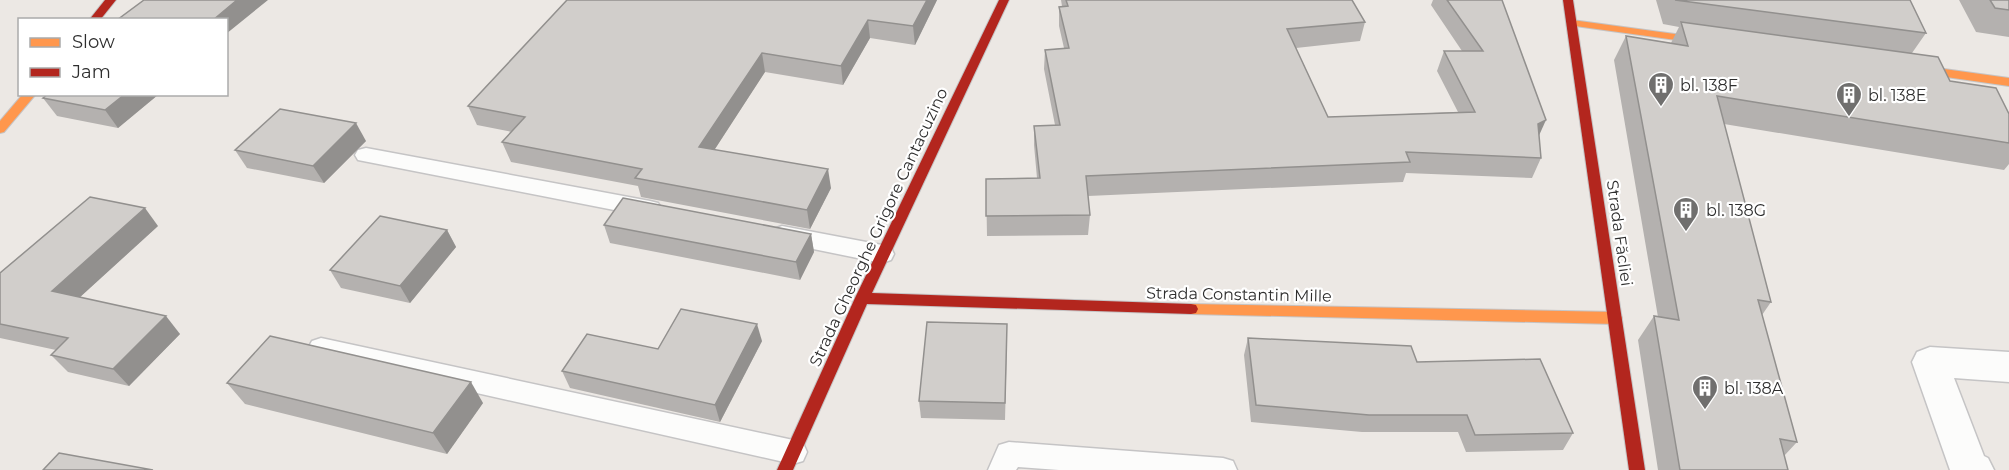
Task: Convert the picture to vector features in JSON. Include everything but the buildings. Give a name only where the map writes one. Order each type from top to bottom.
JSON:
[{"type":"street","points":[[96,18],[111,0]]},
{"type":"street","name":"Strada Gheorghe Grigore Cantacuzino","points":[[789,461],[882,254],[1004,0]]},
{"type":"street","name":"Strada Făcliei","points":[[1569,0],[1637,470]]},
{"type":"street","points":[[1572,23],[1738,45]]},
{"type":"street","points":[[1891,66],[2009,82]]},
{"type":"street","points":[[0,129],[28,96]]},
{"type":"street","name":"Strada Constantin Mille","points":[[862,298],[1171,309],[1615,318]]},
{"type":"street","points":[[1974,470],[1969,469],[1930,362],[2009,367]]},
{"type":"lane","points":[[366,155],[671,213]]},
{"type":"lane","points":[[765,231],[882,254]]},
{"type":"lane","points":[[316,347],[789,461]]},
{"type":"lane","points":[[1002,470],[1010,454],[1223,470]]},
{"type":"traffic: slow","points":[[1572,23],[1719,43]]},
{"type":"traffic: slow","points":[[1901,67],[2009,82]]},
{"type":"traffic: slow","points":[[0,129],[28,96]]},
{"type":"traffic: slow","points":[[1191,309],[1615,318]]},
{"type":"traffic: jam","points":[[96,18],[111,0]]},
{"type":"traffic: jam","points":[[785,470],[862,298],[1004,0]]},
{"type":"traffic: jam","points":[[1568,0],[1637,470]]},
{"type":"traffic: jam","points":[[862,298],[1191,309]]},
{"type":"place","name":"bl. 138F","points":[[1661,108]]},
{"type":"place","name":"bl. 138E","points":[[1849,118]]},
{"type":"place","name":"bl. 138G","points":[[1686,233]]},
{"type":"place","name":"bl. 138A","points":[[1705,411]]}]
